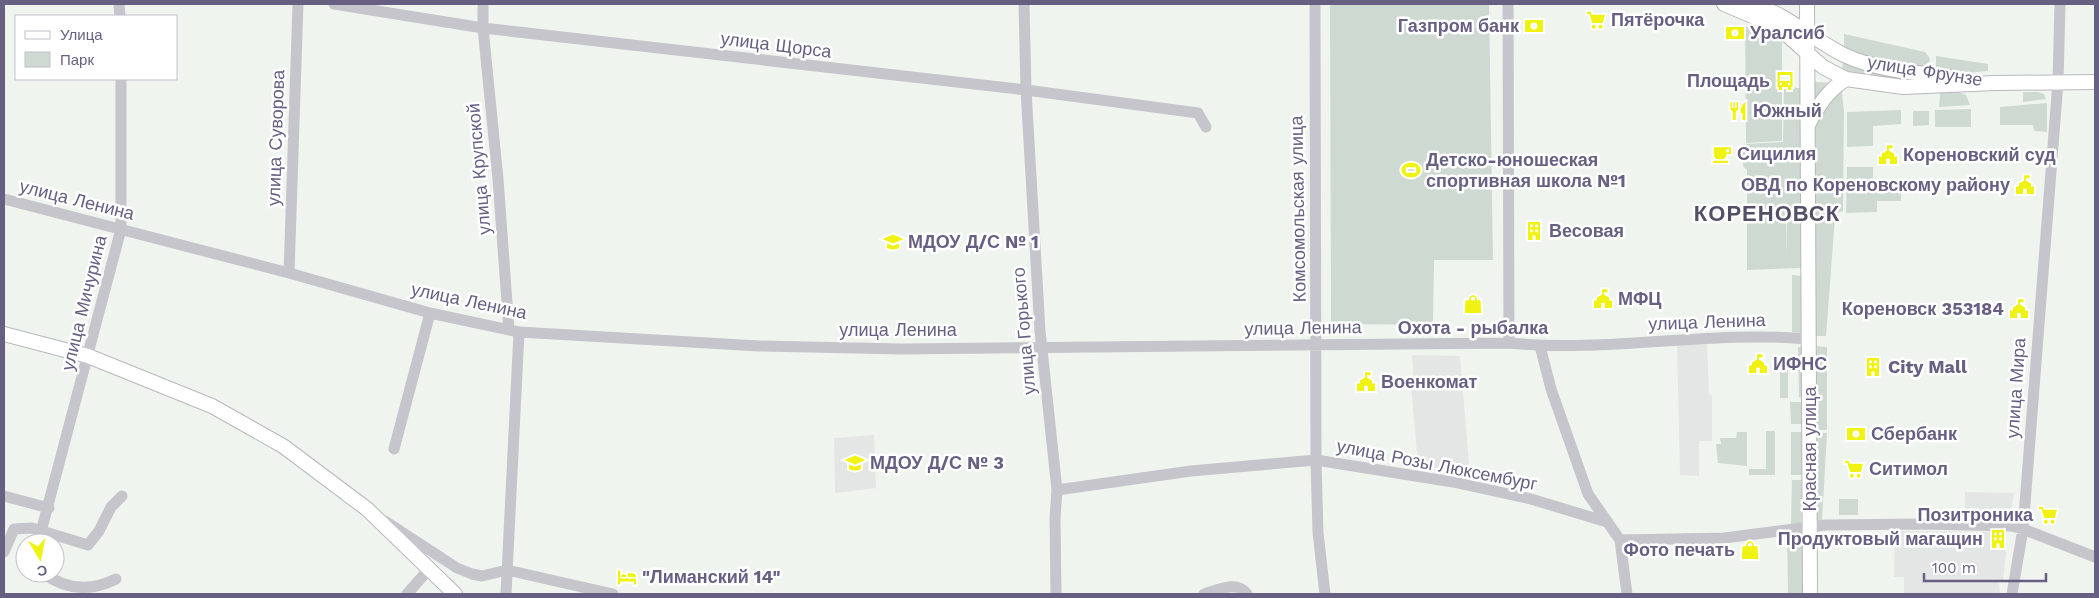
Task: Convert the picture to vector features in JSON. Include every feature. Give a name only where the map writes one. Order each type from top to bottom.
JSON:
[{"type":"main road","name":"улица Фрунзе","points":[[1724,4],[1778,27],[1823,67],[1846,79],[1903,87],[1995,83],[2095,82]]},
{"type":"main road","name":"улица Фрунзе","points":[[1750,4],[1779,16],[1841,54],[1866,63],[1903,71],[1995,83]]},
{"type":"main road","name":"Красная улица","points":[[1807,4],[1810,594]]},
{"type":"main road","points":[[1807,125],[1832,89],[1846,79]]},
{"type":"main road","points":[[4,334],[88,356],[212,406],[283,446],[367,509],[455,594]]},
{"type":"street","name":"улица Суворова","points":[[289,272],[298,4]]},
{"type":"street","name":"улица Щорса","points":[[334,4],[483,28],[1026,90],[1198,113],[1206,127]]},
{"type":"street","name":"улица Крупской","points":[[483,4],[483,28],[514,331],[506,594]]},
{"type":"street","name":"улица Горького","points":[[1024,4],[1026,90],[1042,347],[1057,490],[1055,518],[1056,594]]},
{"type":"street","name":"Комсомольская улица","points":[[1315,4],[1316,460],[1318,533],[1325,594]]},
{"type":"street","points":[[1508,4],[1509,343]]},
{"type":"street","name":"улица Мира","points":[[2012,594],[2023,529],[2058,82],[2060,4]]},
{"type":"street","name":"улица Мичурина","points":[[40,533],[121,229],[120,80]]},
{"type":"street","name":"улица Ленина","points":[[4,199],[289,272],[430,313],[514,331],[759,346],[902,349],[1509,343],[1540,346],[1719,338],[1778,337],[1809,339]]},
{"type":"street","points":[[394,449],[430,313]]},
{"type":"street","points":[[1540,346],[1551,389],[1588,494],[1620,540],[1627,594]]},
{"type":"street","name":"улица Розы Люксембург","points":[[1057,490],[1191,471],[1316,460],[1453,482],[1531,499],[1606,522]]},
{"type":"street","points":[[4,496],[48,508]]},
{"type":"street","points":[[4,552],[14,529],[32,528],[88,545],[99,531],[111,507],[122,496]]},
{"type":"street","points":[[367,509],[457,568],[482,576],[507,570],[613,594]]},
{"type":"street","points":[[1620,540],[1724,538],[1776,527],[1922,524],[2011,526],[2095,557]]},
{"type":"street","points":[[407,594],[429,569]]},
{"type":"street","points":[[62,583],[82,588],[95,587],[116,579]]},
{"type":"street","points":[[1204,594],[1233,586],[1244,590],[1247,594]]},
{"type":"shaded area","points":[[1677,344],[1707,344],[1709,394],[1712,395],[1712,441],[1699,441],[1699,476],[1680,475]]},
{"type":"shaded area","points":[[1412,355],[1460,356],[1470,475],[1418,464],[1411,386],[1414,383]]},
{"type":"shaded area","name":"МДОУ Д/С № 3","points":[[874,435],[876,488],[835,493],[834,438]]},
{"type":"shaded area","points":[[1965,492],[2014,493],[2010,517],[1965,516]]},
{"type":"shaded area","points":[[1895,531],[2005,532],[2006,554],[2003,580],[1999,583],[2000,594],[1904,594],[1904,577],[1894,577]]},
{"type":"green space","name":"Детско-юношеская спортивная школа №1","points":[[1330,4],[1489,4],[1493,260],[1434,260],[1433,325],[1331,324]]},
{"type":"green space","points":[[1745,26],[1782,38],[1782,141],[1746,143]]},
{"type":"green space","points":[[1844,34],[1925,52],[1930,61],[1922,69],[1863,56],[1844,46]]},
{"type":"green space","points":[[1936,56],[1988,64],[1988,71],[1965,73],[1936,70]]},
{"type":"green space","points":[[1843,63],[1908,79],[1876,78],[1842,70]]},
{"type":"green space","points":[[1812,82],[1841,83],[1844,112],[1843,211],[1808,221],[1802,221],[1786,214],[1786,257],[1787,216],[1802,223],[1801,268],[1747,270],[1747,170],[1743,166],[1743,144],[1783,142],[1784,87],[1811,89]]},
{"type":"green space","points":[[1958,92],[1966,95],[1970,105],[1939,107],[1940,93]]},
{"type":"green space","points":[[2023,92],[2038,92],[2044,94],[2046,99],[2023,102]]},
{"type":"green space","points":[[2047,103],[2047,132],[2034,131],[2033,125],[2000,125],[2000,107]]},
{"type":"green space","points":[[1971,109],[1971,127],[1935,127],[1935,110]]},
{"type":"green space","points":[[1901,110],[1901,124],[1873,126],[1873,146],[1847,147],[1847,112]]},
{"type":"green space","points":[[1913,111],[1929,111],[1929,125],[1913,126]]},
{"type":"green space","points":[[1847,167],[1873,167],[1873,183],[1901,182],[1901,201],[1877,201],[1877,212],[1846,213]]},
{"type":"green space","points":[[1835,217],[1826,336],[1813,336],[1814,224]]},
{"type":"green space","points":[[1792,275],[1802,276],[1802,333],[1792,332]]},
{"type":"green space","points":[[1814,346],[1827,347],[1827,430],[1816,430]]},
{"type":"green space","points":[[1798,347],[1804,347],[1805,397],[1799,397]]},
{"type":"green space","points":[[1780,370],[1788,370],[1788,398],[1780,398]]},
{"type":"green space","points":[[1790,402],[1802,402],[1802,424],[1791,424]]},
{"type":"green space","points":[[1766,431],[1775,431],[1775,475],[1749,475],[1749,469],[1766,469]]},
{"type":"green space","points":[[1737,432],[1747,432],[1747,466],[1718,463],[1716,444],[1721,444],[1720,438],[1736,438]]},
{"type":"green space","points":[[1791,432],[1802,432],[1802,475],[1791,475]]},
{"type":"green space","points":[[1816,432],[1827,433],[1822,521],[1814,522]]},
{"type":"green space","points":[[1792,480],[1802,480],[1801,524],[1791,524]]},
{"type":"green space","points":[[1839,499],[1858,499],[1858,515],[1839,515]]},
{"type":"green space","points":[[1787,536],[1803,536],[1802,594],[1788,594]]},
{"type":"place","name":"Пятёрочка","points":[[1596,20]]},
{"type":"place","name":"Газпром банк","points":[[1534,26]]},
{"type":"place","name":"Уралсиб","points":[[1735,33]]},
{"type":"place","name":"Площадь","points":[[1785,81]]},
{"type":"place","name":"Южный","points":[[1738,111]]},
{"type":"place","name":"Сицилия","points":[[1722,154]]},
{"type":"place","name":"Кореновский суд","points":[[1888,155]]},
{"type":"place","name":"Детско-юношеская спортивная школа №1","points":[[1411,170]]},
{"type":"place","name":"ОВД по Кореновскому району","points":[[2025,185]]},
{"type":"place","name":"Весовая","points":[[1534,231]]},
{"type":"place","name":"МДОУ Д/С № 1","points":[[893,242]]},
{"type":"place","name":"МФЦ","points":[[1603,299]]},
{"type":"place","name":"Охота - рыбалка","points":[[1473,304]]},
{"type":"place","name":"Кореновск 353184","points":[[2019,309]]},
{"type":"place","name":"ИФНС","points":[[1758,364]]},
{"type":"place","name":"City Mall","points":[[1873,367]]},
{"type":"place","name":"Военкомат","points":[[1366,382]]},
{"type":"place","name":"Сбербанк","points":[[1856,434]]},
{"type":"place","name":"МДОУ Д/С № 3","points":[[855,463]]},
{"type":"place","name":"Ситимол","points":[[1854,469]]},
{"type":"place","name":"Позитроника","points":[[2048,515]]},
{"type":"place","name":"Продуктовый магащин","points":[[1998,539]]},
{"type":"place","name":"Фото печать","points":[[1750,550]]},
{"type":"place","name":"\"Лиманский 14\"","points":[[627,577]]},
{"type":"district","name":"КОРЕНОВСК","points":[[1767,213]]}]
